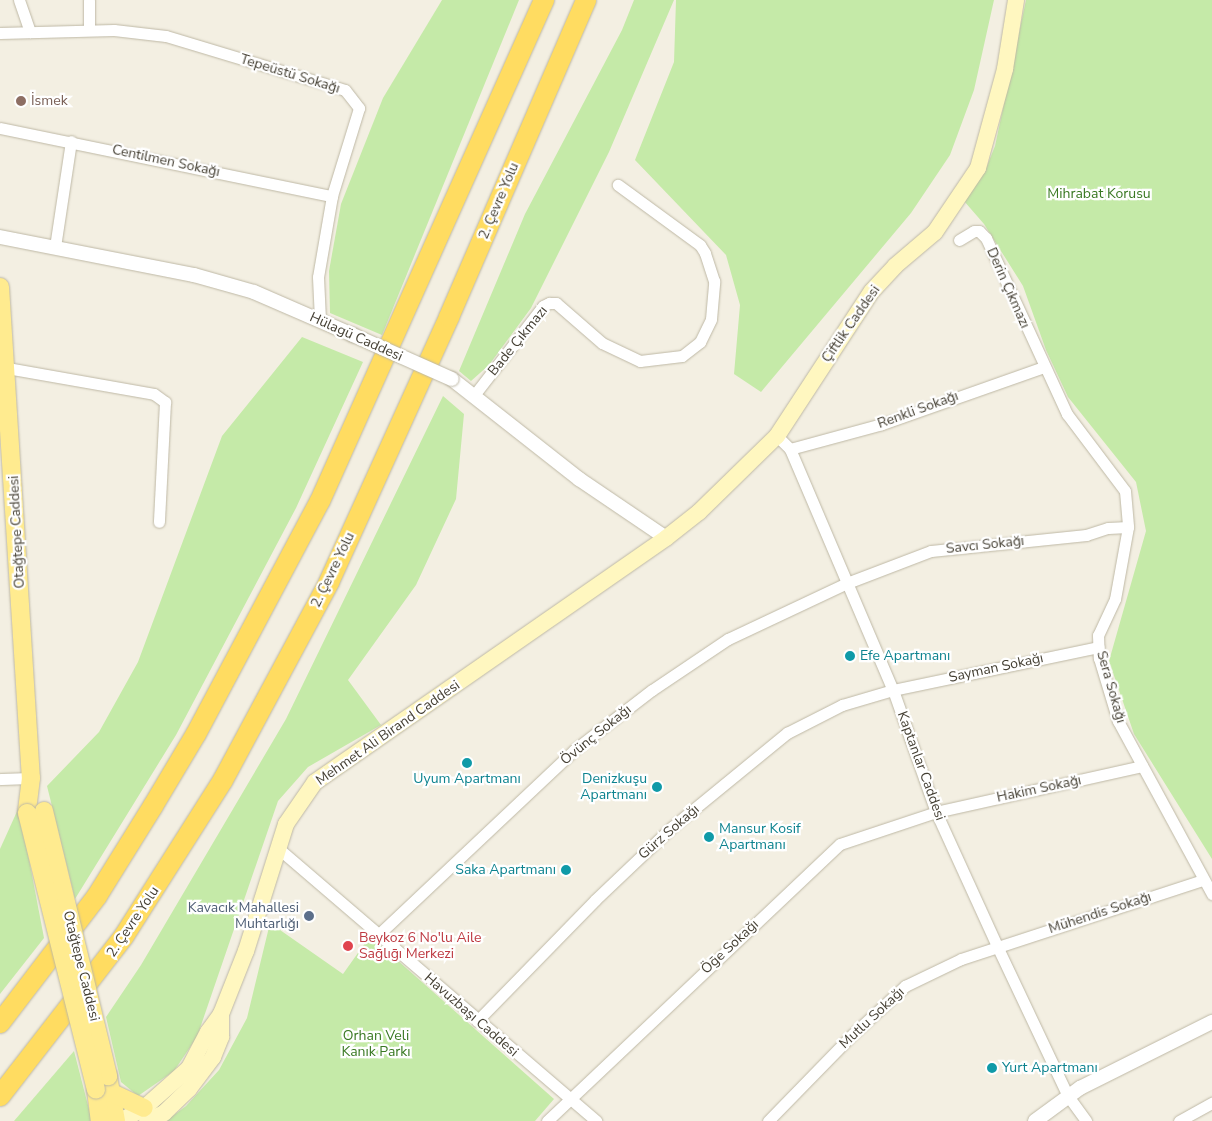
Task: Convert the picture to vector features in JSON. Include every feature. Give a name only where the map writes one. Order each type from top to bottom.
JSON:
[{"type":"highway","points":[[0,1023],[97,896],[196,734],[306,527],[544,0]]},
{"type":"highway","name":"2. Çevre Yolu","points":[[0,1096],[124,936],[180,852],[241,746],[337,564],[586,0]]},
{"type":"main road","name":"Çiftlik Caddesi","points":[[666,538],[699,512],[777,436],[872,291],[935,232],[978,168],[1005,69],[1016,0]]},
{"type":"main road","name":"Otağtepe Caddesi","points":[[0,287],[7,368],[31,778],[35,812],[105,1086],[116,1121]]},
{"type":"main road","name":"Mehmet Ali Birand Caddesi","points":[[120,1121],[146,1114],[189,1068],[221,1014],[246,951],[286,824],[315,782],[666,538]]},
{"type":"main road","name":"Otağtepe Caddesi","points":[[100,1121],[105,1086]]},
{"type":"main road","points":[[105,1086],[146,1114]]},
{"type":"street","points":[[19,0],[30,32]]},
{"type":"street","points":[[89,0],[89,30]]},
{"type":"street","name":"Tepeüstü Sokağı","points":[[0,33],[114,30],[166,36],[345,90],[359,108],[332,196],[318,277],[320,319]]},
{"type":"street","name":"Centilmen Sokağı","points":[[0,128],[71,140],[332,196]]},
{"type":"street","points":[[55,247],[71,140]]},
{"type":"street","name":"Bade Çıkmazı","points":[[475,394],[543,306],[549,303],[556,303],[602,343],[640,361],[682,356],[700,342],[711,319],[713,300],[712,269],[705,253],[700,245],[618,185]]},
{"type":"street","name":"Derin Çıkmazı","points":[[959,240],[974,231],[979,231],[986,238],[1044,367]]},
{"type":"street","name":"Hülagü Caddesi","points":[[0,238],[194,275],[254,292],[320,319],[353,336],[452,379],[475,394],[579,479],[666,538]]},
{"type":"street","name":"Renkli Sokağı","points":[[790,449],[882,424],[1044,367]]},
{"type":"street","name":"Sera Sokağı","points":[[1044,367],[1067,414],[1126,491],[1128,527],[1120,579],[1115,599],[1098,635],[1099,647],[1118,720],[1202,880],[1212,894]]},
{"type":"street","points":[[7,368],[154,394],[165,402],[159,522]]},
{"type":"street","name":"Kaptanlar Caddesi","points":[[777,436],[790,449],[893,690],[936,812],[1068,1096],[1086,1121]]},
{"type":"street","name":"Savcı Sokağı","points":[[847,583],[931,551],[1086,535],[1108,528],[1128,527]]},
{"type":"street","name":"Övünç Sokağı","points":[[379,934],[574,750],[652,690],[728,639],[847,583]]},
{"type":"street","name":"Sayman Sokağı","points":[[893,690],[1099,647]]},
{"type":"street","name":"Gürz Sokağı","points":[[477,1021],[595,900],[672,827],[788,734],[842,706],[893,690]]},
{"type":"street","name":"Hakim Sokağı","points":[[936,812],[1142,766]]},
{"type":"street","points":[[0,779],[31,778]]},
{"type":"street","name":"Öḡe Sokağı","points":[[546,1121],[568,1098],[840,844],[936,812]]},
{"type":"street","name":"Havuzbaşı Caddesi","points":[[279,849],[477,1021],[596,1121]]},
{"type":"street","name":"Mühendis Sokağı","points":[[997,946],[1202,880]]},
{"type":"street","name":"Mutlu Sokağı","points":[[768,1121],[853,1034],[905,986],[961,959],[997,946]]},
{"type":"street","points":[[1035,1121],[1068,1096],[1212,1022]]},
{"type":"street","points":[[1179,1121],[1212,1103]]},
{"type":"green space","points":[[442,0],[519,0],[382,335],[330,313],[329,271],[341,204],[383,98]]},
{"type":"green space","points":[[634,0],[674,0],[609,152],[531,308],[489,365],[471,381],[459,371],[525,214],[622,30]]},
{"type":"green space","points":[[676,0],[994,0],[974,90],[950,155],[911,213],[761,392],[734,374],[740,305],[726,255],[635,160],[674,62]]},
{"type":"green space","name":"Mihrabat Korusu","points":[[1026,0],[1212,0],[1212,859],[1134,734],[1109,661],[1146,531],[1136,482],[1068,397],[1046,350],[1023,286],[984,224],[964,201],[987,166],[995,146]]},
{"type":"green space","points":[[302,337],[363,362],[296,508],[176,735],[75,899],[47,786],[99,732],[138,662],[222,436]]},
{"type":"green space","points":[[443,396],[464,414],[456,499],[416,585],[348,680],[381,725],[308,767],[278,801],[197,1037],[174,1071],[138,1096],[121,1082],[106,1017],[141,965],[286,719]]},
{"type":"green space","points":[[19,807],[44,938],[0,994],[0,849]]},
{"type":"green space","name":"Orhan Veli Kanık Parkı","points":[[270,923],[343,974],[370,936],[554,1099],[535,1121],[166,1121],[186,1106],[219,1070],[247,1018]]},
{"type":"green space","points":[[74,1051],[92,1121],[14,1121]]},
{"type":"place","name":"İsmek","points":[[21,101]]},
{"type":"place","name":"Efe Apartmanı","points":[[850,656]]},
{"type":"place","name":"Uyum Apartmanı","points":[[467,763]]},
{"type":"place","name":"Denizkuşu Apartmanı","points":[[657,787]]},
{"type":"place","name":"Mansur Kosif Apartmanı","points":[[709,837]]},
{"type":"place","name":"Saka Apartmanı","points":[[566,870]]},
{"type":"place","name":"Kavacık Mahallesi Muhtarlığı","points":[[309,916]]},
{"type":"place","name":"Beykoz 6 No'lu Aile Saḡlıḡı Merkezi","points":[[348,946]]},
{"type":"place","name":"Yurt Apartmanı","points":[[992,1068]]}]
